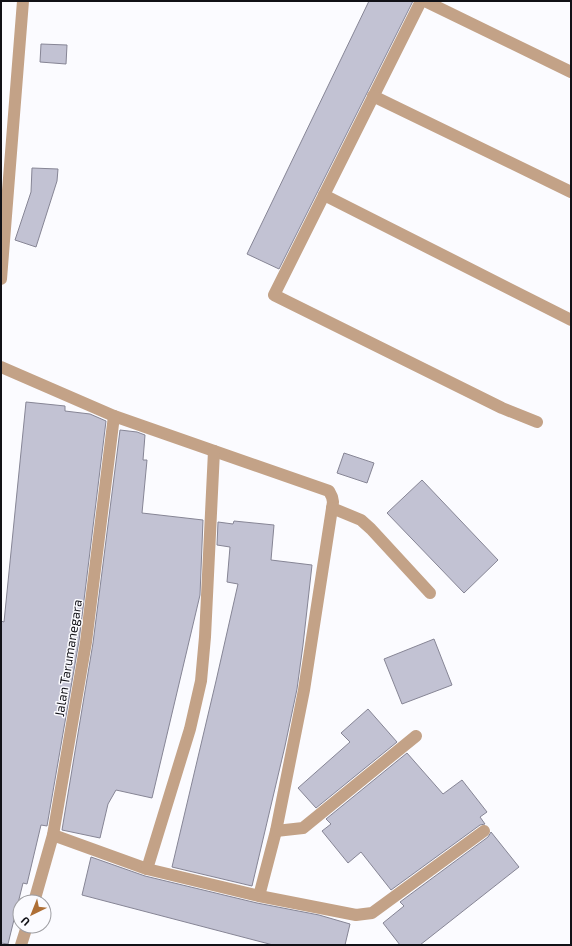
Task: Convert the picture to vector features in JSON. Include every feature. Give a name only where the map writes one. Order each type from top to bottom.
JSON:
[{"type":"street","points":[[1,279],[23,1]]},
{"type":"street","points":[[421,1],[274,295],[502,408],[537,422]]},
{"type":"street","points":[[425,1],[571,72]]},
{"type":"street","points":[[374,96],[569,187]]},
{"type":"street","points":[[324,195],[571,320]]},
{"type":"street","points":[[1,367],[114,416],[329,492],[332,497],[332,508],[304,690],[276,831],[259,896]]},
{"type":"street","name":"Jalan Tarumanegara","points":[[36,894],[53,835],[86,642],[114,416]]},
{"type":"street","points":[[147,869],[190,729],[201,681],[206,629],[214,451]]},
{"type":"street","points":[[332,508],[361,520],[430,593]]},
{"type":"street","points":[[276,831],[303,828],[416,736]]},
{"type":"street","points":[[53,835],[147,869],[259,896],[356,914],[372,913],[484,831]]},
{"type":"street","points":[[21,945],[24,934]]},
{"type":"building","points":[[369,1],[413,1],[279,269],[247,254]]},
{"type":"building","points":[[41,44],[67,45],[66,64],[40,62]]},
{"type":"building","points":[[32,168],[58,169],[57,181],[36,247],[15,240],[31,192]]},
{"type":"building","points":[[26,402],[65,406],[65,411],[90,414],[106,421],[79,641],[47,826],[41,825],[27,884],[23,883],[20,894],[12,894],[12,928],[8,944],[1,943],[1,621],[4,622]]},
{"type":"building","points":[[120,430],[137,432],[145,435],[143,460],[147,460],[142,513],[203,520],[200,595],[152,798],[116,790],[108,804],[100,838],[62,830],[93,643]]},
{"type":"building","points":[[344,453],[374,463],[367,483],[337,473]]},
{"type":"building","points":[[422,480],[498,560],[464,593],[387,513]]},
{"type":"building","points":[[234,521],[274,525],[271,560],[312,565],[297,689],[252,886],[172,867],[238,584],[227,582],[230,547],[217,545],[218,522],[233,524]]},
{"type":"building","points":[[434,639],[452,685],[402,704],[384,659]]},
{"type":"building","points":[[368,709],[397,742],[316,808],[298,788],[350,742],[341,733]]},
{"type":"building","points":[[407,753],[443,794],[462,780],[487,812],[480,817],[485,824],[480,825],[391,890],[361,852],[348,863],[322,831],[331,824],[326,819]]},
{"type":"building","points":[[491,832],[519,867],[420,945],[400,945],[383,923],[404,906],[400,902],[488,837]]},
{"type":"building","points":[[91,857],[145,876],[257,903],[319,915],[350,924],[345,945],[273,945],[82,895]]}]
